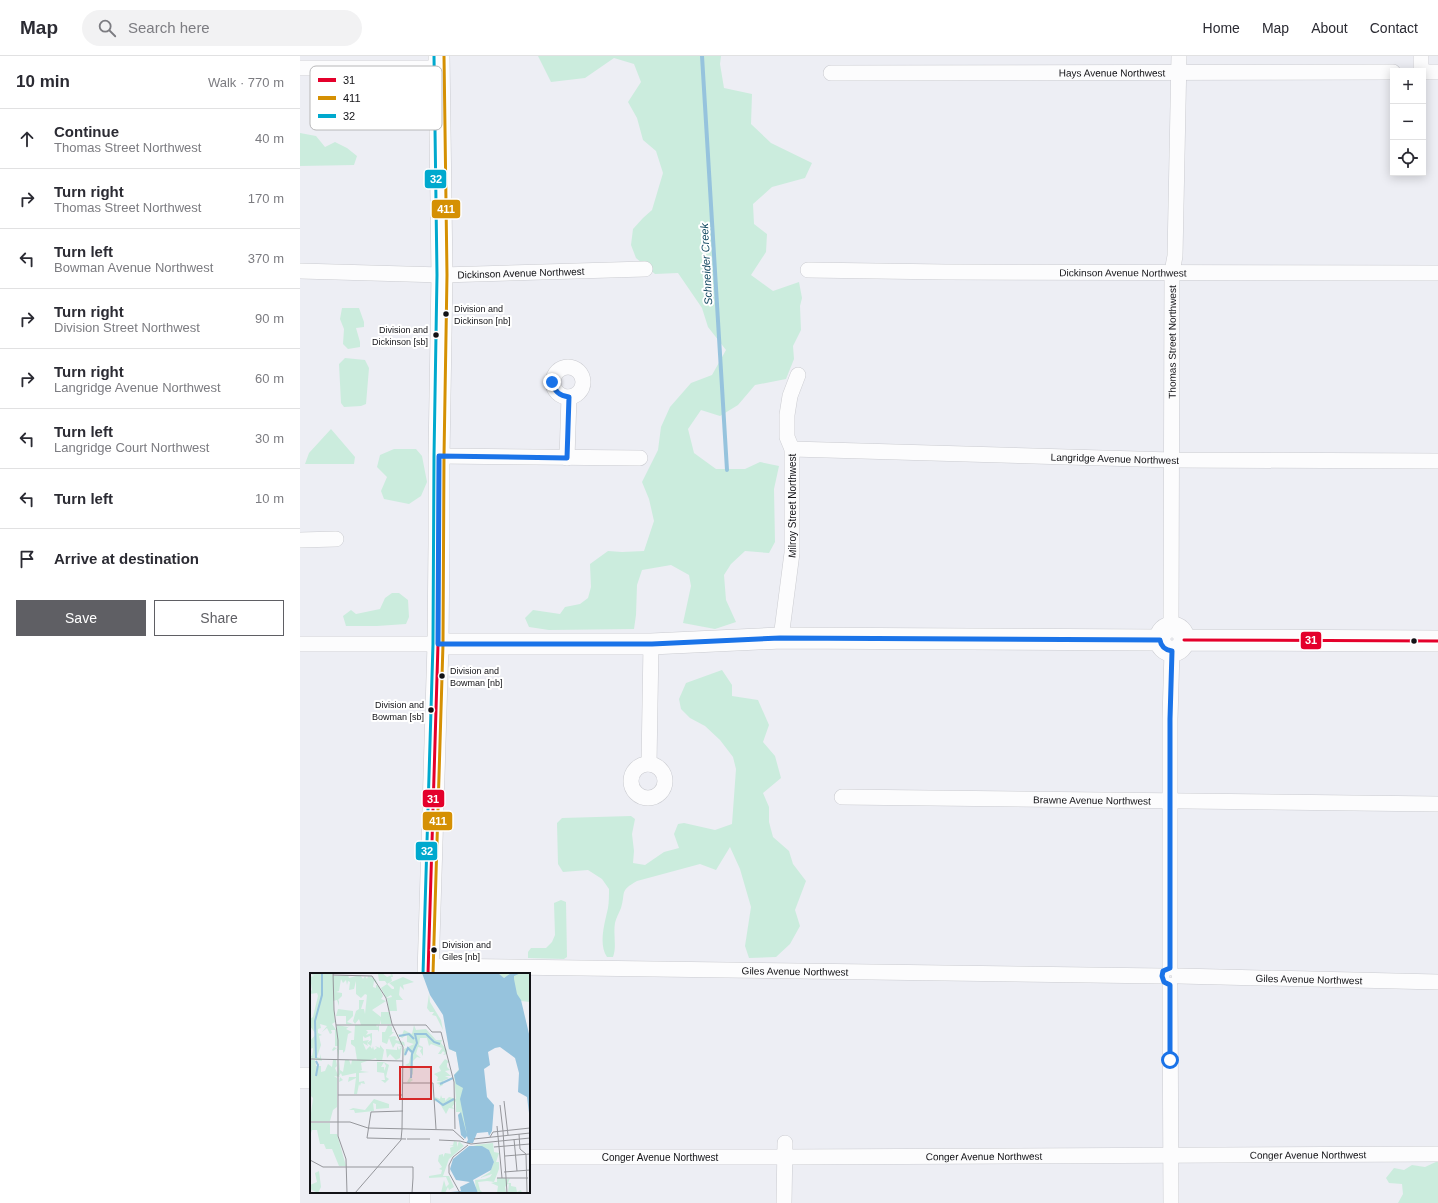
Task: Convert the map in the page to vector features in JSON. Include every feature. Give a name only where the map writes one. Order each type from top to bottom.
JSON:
[{"type":"street","name":"Thomas Street Northwest","points":[[1171,1203],[1170,976],[1172,272],[1175,256],[1178,56]]},
{"type":"street","points":[[1421,56],[1422,68]]},
{"type":"street","points":[[346,66],[439,62]]},
{"type":"street","points":[[300,68],[310,68]]},
{"type":"street","name":"Hays Avenue Northwest","points":[[831,73],[1390,72]]},
{"type":"street","points":[[1426,72],[1438,72]]},
{"type":"street","points":[[428,970],[438,644],[442,275],[440,130]]},
{"type":"street","name":"Dickinson Avenue Northwest","points":[[300,271],[442,275],[645,269]]},
{"type":"street","name":"Dickinson Avenue Northwest","points":[[808,270],[946,272],[1438,273]]},
{"type":"street","name":"Milroy Street Northwest","points":[[780,638],[792,553],[792,449],[787,437],[787,415],[790,396],[798,375]]},
{"type":"street","points":[[567,458],[569,397]]},
{"type":"street","name":"Langridge Avenue Northwest","points":[[792,449],[1172,460],[1438,461]]},
{"type":"street","points":[[439,456],[640,458]]},
{"type":"street","points":[[300,540],[336,540]]},
{"type":"street","points":[[300,644],[652,644],[780,638],[1438,641]]},
{"type":"street","points":[[649,764],[652,644]]},
{"type":"street","name":"Brawne Avenue Northwest","points":[[842,797],[1438,804]]},
{"type":"street","name":"Giles Avenue Northwest","points":[[428,970],[1170,976],[1438,982]]},
{"type":"street","points":[[784,1203],[785,1150]]},
{"type":"street","name":"Conger Avenue Northwest","points":[[530,1157],[785,1150],[1170,1156],[1438,1154]]},
{"type":"green space","points":[[538,56],[721,56],[720,64],[724,88],[752,94],[751,124],[771,143],[812,163],[805,178],[772,187],[753,204],[754,224],[767,234],[766,252],[751,275],[773,291],[799,282],[802,298],[800,306],[801,330],[793,346],[794,359],[786,379],[755,385],[738,405],[720,416],[701,410],[688,429],[694,453],[716,469],[745,469],[760,462],[779,466],[774,489],[775,542],[769,553],[745,551],[731,564],[724,575],[726,600],[736,622],[715,629],[683,623],[691,586],[689,575],[671,565],[642,570],[637,585],[634,629],[549,630],[529,627],[525,618],[533,610],[560,614],[565,607],[580,604],[588,598],[591,587],[590,564],[608,551],[644,551],[654,521],[649,499],[642,482],[658,450],[661,427],[670,407],[691,383],[712,375],[726,350],[708,327],[702,308],[678,273],[655,274],[636,258],[631,245],[633,229],[652,210],[663,173],[656,151],[643,140],[637,118],[628,102],[641,82],[634,64],[614,58],[585,78],[551,82]]},
{"type":"green space","points":[[300,133],[316,136],[325,147],[335,142],[347,148],[357,156],[354,165],[300,166]]},
{"type":"green space","points":[[342,308],[359,308],[364,322],[364,327],[356,328],[360,347],[348,349],[343,344],[344,329],[340,319]]},
{"type":"green space","points":[[345,358],[365,360],[369,368],[366,404],[361,406],[344,407],[341,403],[339,364]]},
{"type":"green space","points":[[331,429],[355,457],[354,464],[305,464],[309,453]]},
{"type":"green space","points":[[394,449],[416,449],[422,456],[427,482],[421,496],[409,504],[384,499],[381,491],[387,477],[377,467],[380,455]]},
{"type":"green space","points":[[392,593],[399,593],[408,600],[409,617],[406,624],[346,626],[343,616],[351,610],[356,614],[380,609],[385,598]]},
{"type":"green space","points":[[722,670],[732,685],[732,696],[758,700],[769,725],[763,742],[775,756],[781,778],[763,793],[769,807],[769,822],[773,837],[789,851],[793,864],[806,881],[795,910],[800,926],[790,944],[776,957],[749,958],[745,946],[751,907],[740,869],[730,847],[716,870],[700,864],[637,881],[628,887],[624,892],[621,908],[615,923],[615,949],[613,957],[607,957],[604,952],[603,939],[609,889],[602,879],[588,870],[563,872],[558,864],[557,823],[562,818],[631,816],[635,819],[632,834],[634,851],[633,863],[645,865],[664,852],[679,848],[674,834],[678,824],[684,823],[715,830],[732,824],[736,769],[733,757],[720,740],[705,726],[690,718],[681,709],[679,699],[686,683]]},
{"type":"green space","points":[[561,900],[566,902],[567,957],[564,959],[528,958],[528,952],[531,948],[546,948],[552,942],[555,935],[554,903]]},
{"type":"green space","points":[[1438,1161],[1438,1203],[1398,1203],[1403,1194],[1402,1184],[1389,1183],[1386,1178],[1394,1168],[1404,1170],[1412,1165],[1425,1167]]},
{"type":"waterway","name":"Schneider Creek","points":[[702,56],[727,470]]},
{"type":"transit line","name":"32","points":[[434,56],[434,66]]},
{"type":"transit line","name":"411","points":[[433,973],[443,644],[447,275],[444,56]]},
{"type":"transit line","name":"32","points":[[423,973],[433,644],[437,275],[435,130]]},
{"type":"transit line","name":"31","points":[[428,973],[438,644],[651,644],[781,638],[1160,640]]},
{"type":"transit line","name":"31","points":[[1184,640],[1438,641]]},
{"type":"place","name":"Division and Dickinson [nb]","points":[[446,314]]},
{"type":"place","name":"Division and Dickinson [sb]","points":[[436,335]]},
{"type":"place","name":"Division and Bowman [nb]","points":[[442,676]]},
{"type":"place","name":"Division and Bowman [sb]","points":[[431,710]]},
{"type":"place","name":"Division and Giles [nb]","points":[[434,950]]},
{"type":"route","points":[[552,382],[559,394],[569,397],[567,458],[439,456],[438,644],[652,644],[780,638],[1160,640],[1162,647],[1168,651],[1172,651],[1170,719],[1170,968],[1163,971],[1162,974],[1162,979],[1164,982],[1170,985],[1170,1060]]}]
